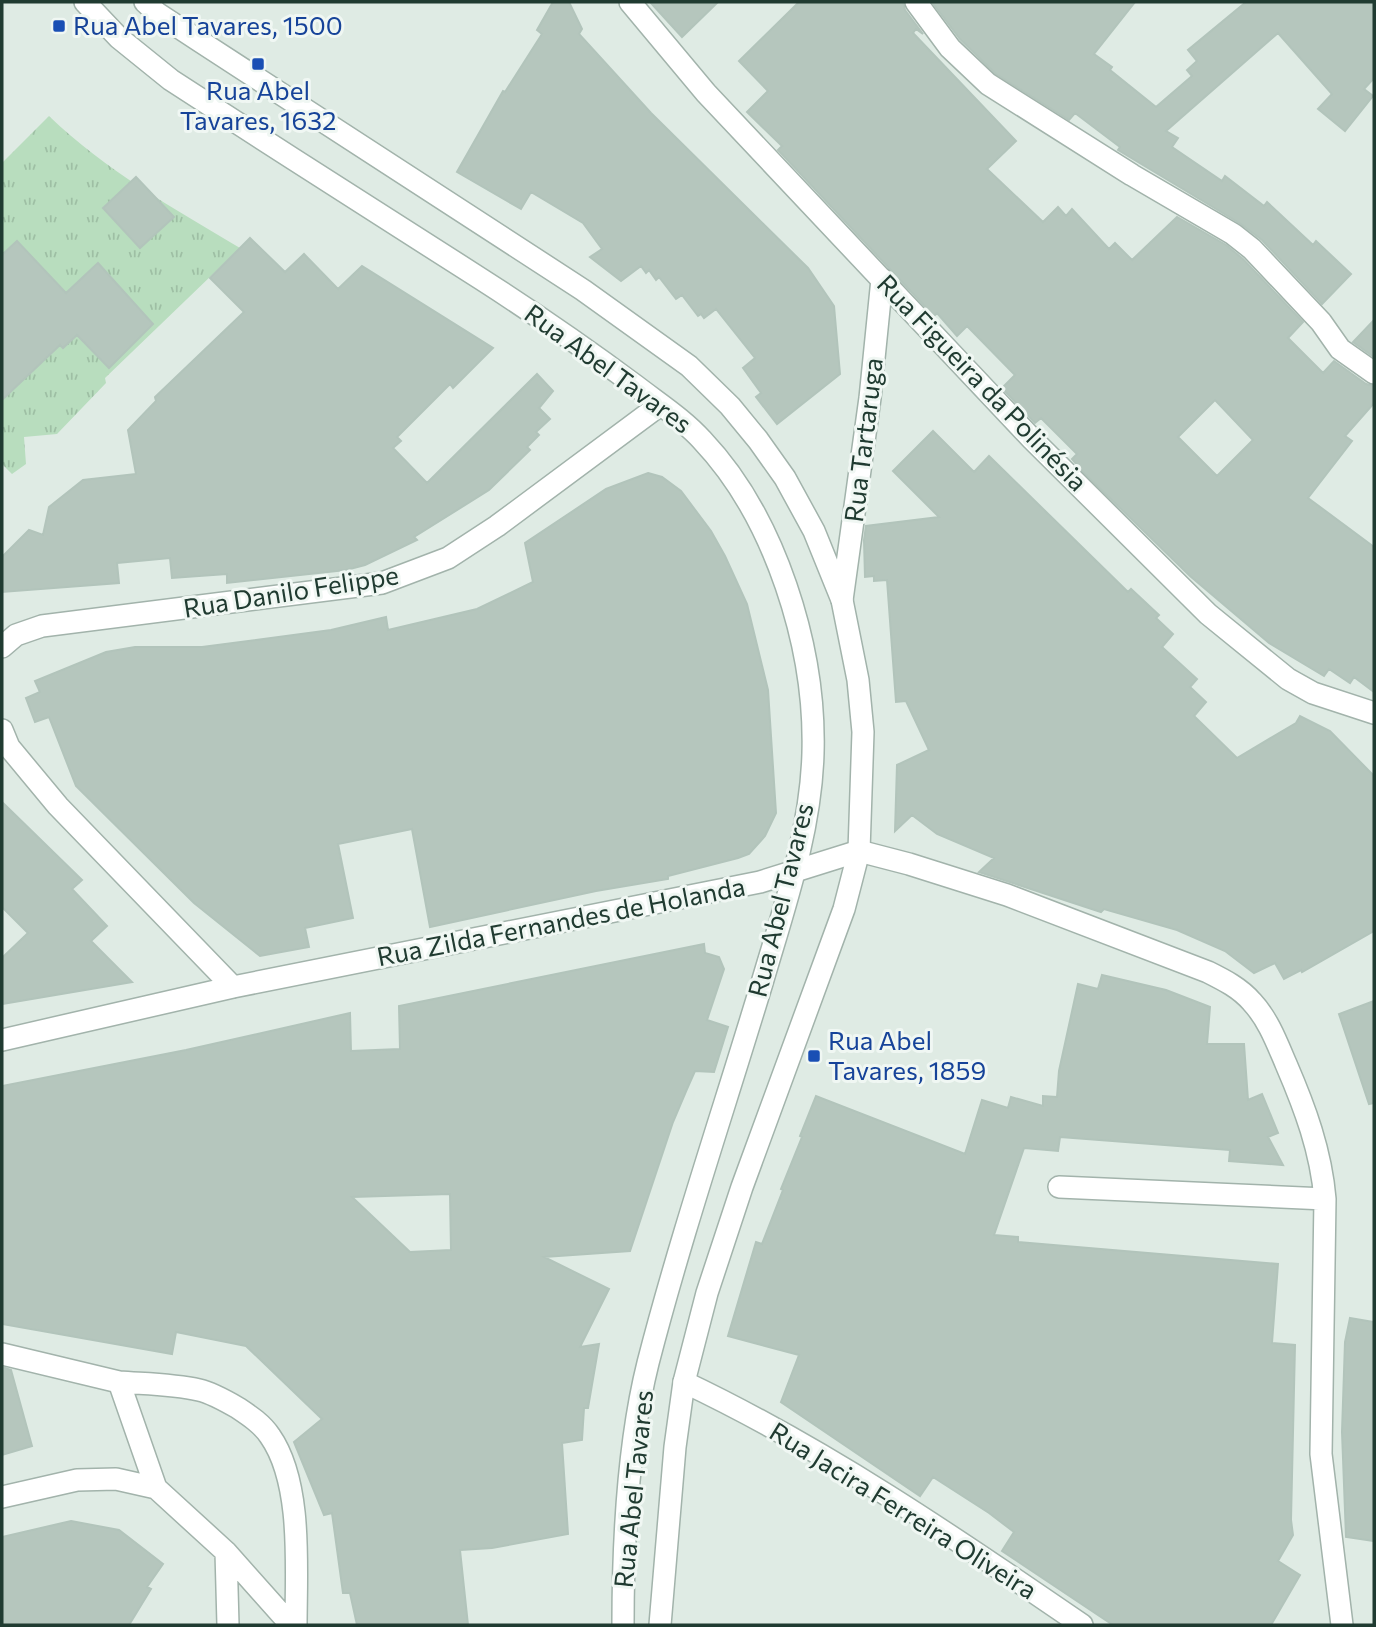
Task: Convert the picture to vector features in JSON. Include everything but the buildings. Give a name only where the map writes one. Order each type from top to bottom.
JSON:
[{"type":"street","name":"Rua Abel Tavares","points":[[85,2],[119,38],[171,80],[564,332],[698,436],[730,471],[782,574],[799,628],[811,695],[813,755],[803,835],[647,1367],[634,1439],[623,1581],[623,1625]]},
{"type":"street","name":"Rua Abel Tavares","points":[[145,2],[198,40],[583,290],[689,366],[744,423],[785,478],[814,531],[842,600],[858,680],[863,732],[859,851],[844,909],[738,1198],[707,1293],[684,1382],[675,1447],[660,1625]]},
{"type":"street","name":"Rua Figueira da Polinésia","points":[[630,2],[706,93],[1032,439],[1208,614],[1288,679],[1313,693],[1374,713]]},
{"type":"street","points":[[916,2],[950,48],[988,84],[1132,175],[1233,233],[1252,249],[1321,322],[1340,349],[1374,373]]},
{"type":"street","name":"Rua Tartaruga","points":[[842,600],[870,398],[882,279]]},
{"type":"street","name":"Rua Danilo Felippe","points":[[2,648],[16,635],[42,626],[382,583],[414,572],[448,558],[497,526],[660,405]]},
{"type":"street","points":[[2,730],[9,747],[58,806],[233,987]]},
{"type":"street","points":[[859,851],[1007,895],[1195,967],[1234,985],[1254,1003],[1274,1036],[1314,1137],[1322,1171],[1325,1199],[1321,1454],[1342,1625]]},
{"type":"street","name":"Rua Zilda Fernandes de Holanda","points":[[2,1040],[233,987],[760,882],[859,851]]},
{"type":"street","points":[[1059,1187],[1325,1199]]},
{"type":"street","points":[[2,1354],[118,1382],[200,1390],[253,1418],[270,1434],[284,1461],[296,1536],[296,1625]]},
{"type":"street","points":[[118,1382],[156,1489]]},
{"type":"street","name":"Rua Jacira Ferreira Oliveira","points":[[684,1382],[844,1467],[1082,1625]]},
{"type":"street","points":[[2,1497],[77,1480],[116,1479],[156,1489],[226,1552],[290,1625]]},
{"type":"street","points":[[226,1552],[228,1625]]},
{"type":"green space","points":[[49,116],[116,171],[240,248],[105,378],[106,383],[57,434],[24,437],[26,464],[12,474],[2,464],[2,163]]},
{"type":"place","name":"Rua Abel Tavares, 1500","points":[[59,26]]},
{"type":"place","name":"Rua Abel Tavares, 1632","points":[[258,64]]},
{"type":"place","name":"Rua Abel Tavares, 1859","points":[[814,1056]]}]
